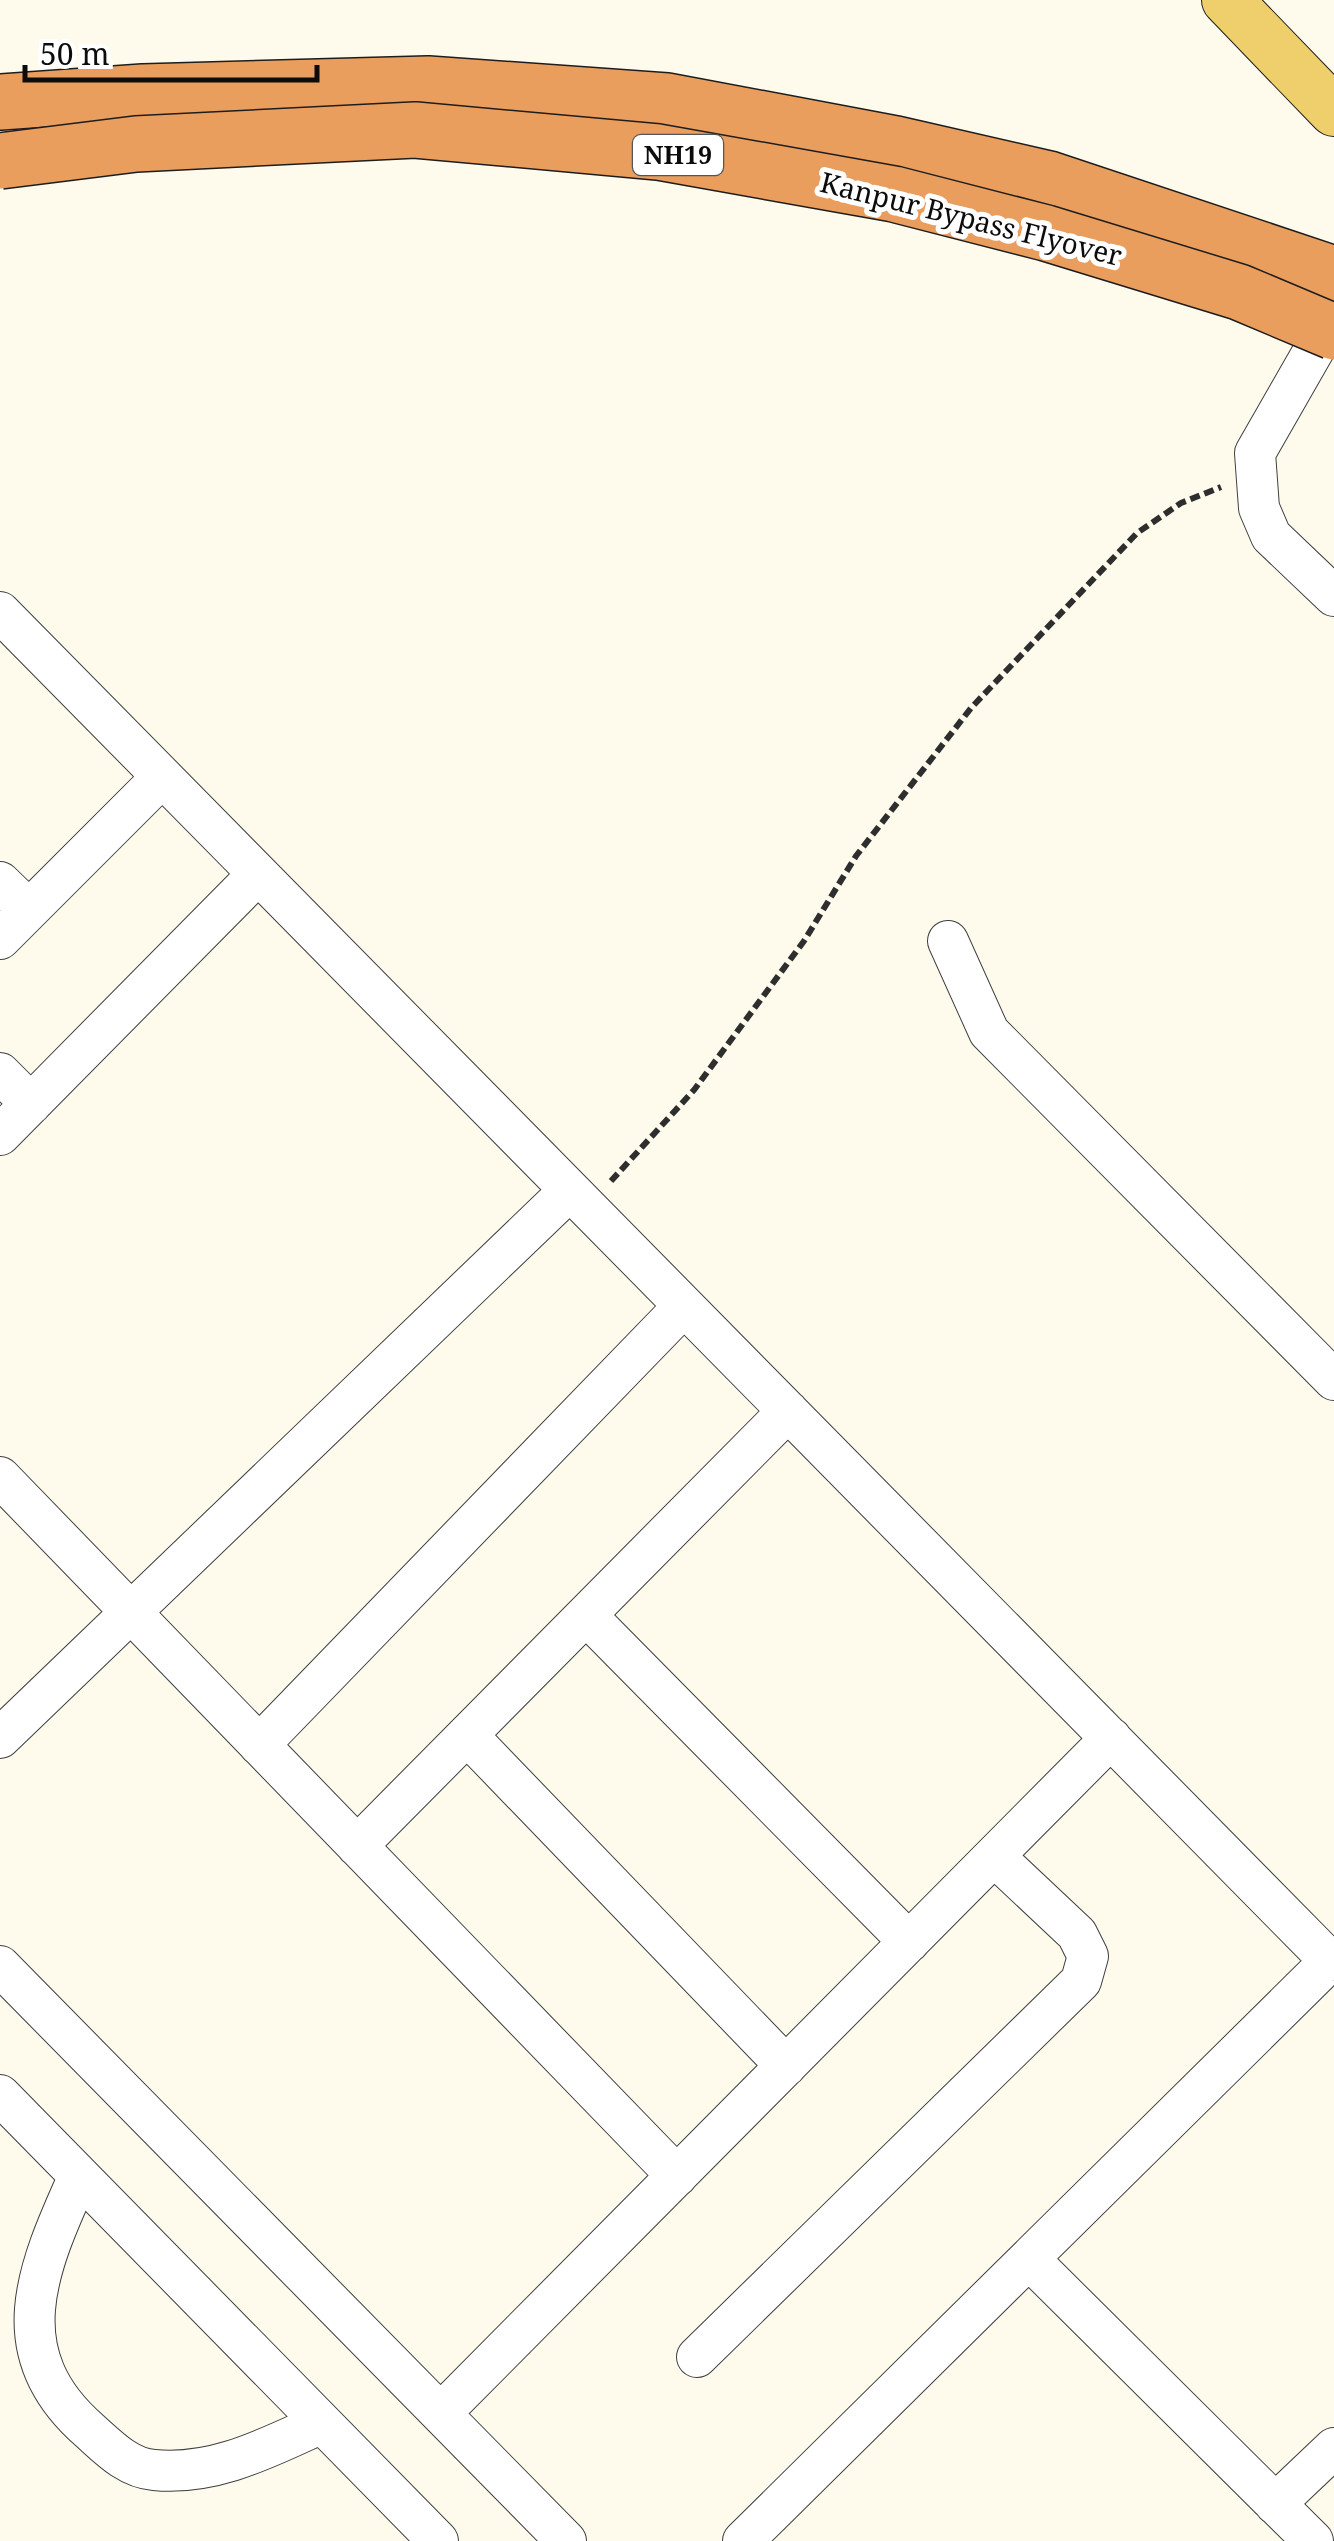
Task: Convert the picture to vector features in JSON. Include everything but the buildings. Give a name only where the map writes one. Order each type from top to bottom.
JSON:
[{"type":"highway","name":"Kanpur Bypass Flyover","points":[[0,102],[144,92],[428,84],[667,101],[896,144],[1049,179],[1334,274]]},
{"type":"highway","name":"Kanpur Bypass Flyover","points":[[0,161],[136,144],[414,130],[658,152],[894,194],[1046,234],[1239,292],[1334,332]]},
{"type":"main road","points":[[1227,0],[1334,111]]},
{"type":"street","points":[[1334,315],[1255,453],[1260,508],[1271,536],[1334,596]]},
{"type":"street","points":[[0,612],[1332,1959],[743,2541]]},
{"type":"street","points":[[0,939],[162,776]]},
{"type":"street","points":[[0,1135],[258,874]]},
{"type":"street","points":[[0,882],[29,910]]},
{"type":"street","points":[[948,941],[989,1032],[1334,1380]]},
{"type":"street","points":[[0,1074],[30,1104]]},
{"type":"street","points":[[0,1738],[130,1612],[578,1199]]},
{"type":"street","points":[[259,1745],[684,1306]]},
{"type":"street","points":[[357,1846],[788,1411]]},
{"type":"street","points":[[6,1496],[130,1612],[677,2176]]},
{"type":"street","points":[[586,1615],[909,1942]]},
{"type":"street","points":[[467,1735],[786,2066]]},
{"type":"street","points":[[442,2412],[1111,1738]]},
{"type":"street","points":[[697,2357],[1081,1981],[1088,1956],[1077,1934],[994,1856]]},
{"type":"street","points":[[0,1966],[566,2541]]},
{"type":"street","points":[[0,2095],[438,2541]]},
{"type":"street","points":[[79,2176],[42,2257],[34,2307],[35,2350],[42,2377],[63,2405],[132,2465],[154,2470],[196,2469],[246,2458],[322,2424]]},
{"type":"street","points":[[1029,2259],[1313,2541]]},
{"type":"street","points":[[1275,2504],[1334,2448]]},
{"type":"path","points":[[578,1199],[694,1090],[804,941],[856,856],[971,708],[1137,532],[1181,503],[1255,474]]}]
